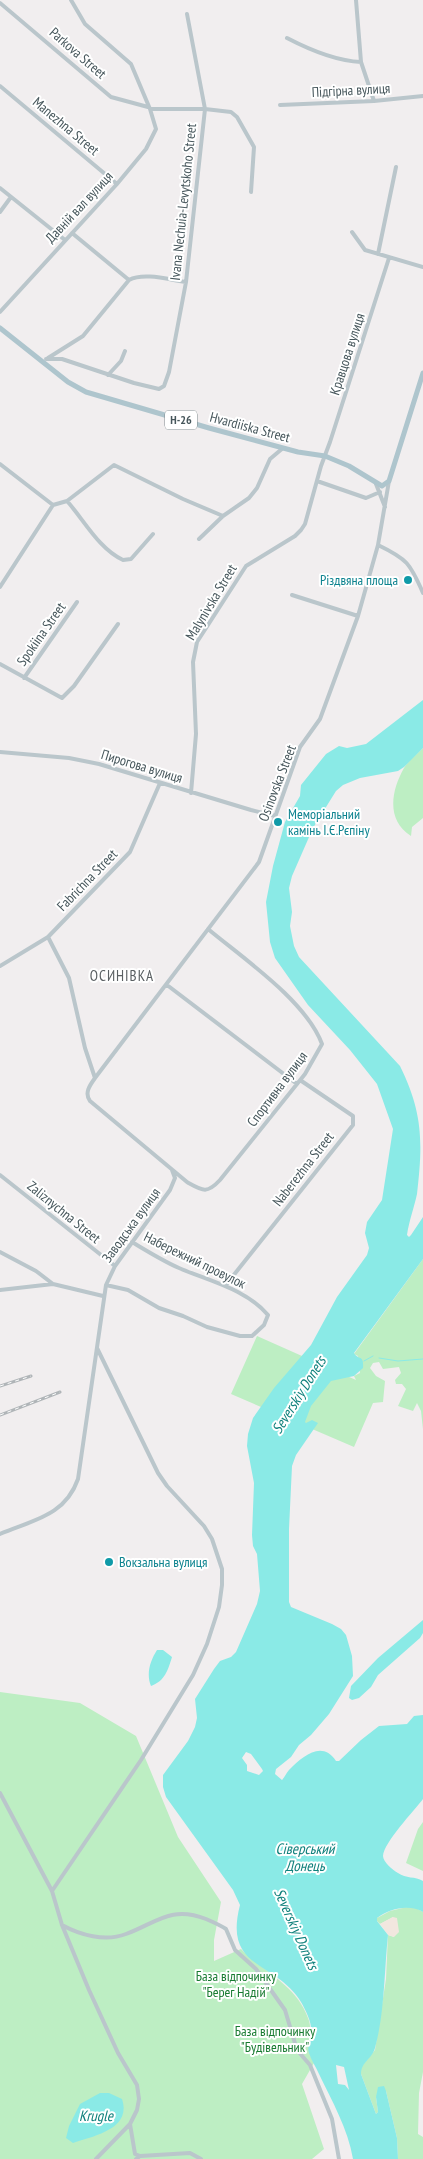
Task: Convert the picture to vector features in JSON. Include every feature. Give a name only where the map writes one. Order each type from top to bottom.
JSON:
[{"type":"main road","name":"Hvardiiska Street","points":[[0,328],[44,360],[68,382],[95,396],[283,448],[325,456],[354,469],[376,484]]},
{"type":"main road","name":"Osinovska Street","points":[[389,481],[423,373]]},
{"type":"main road","points":[[376,484],[382,486],[389,481]]},
{"type":"street","name":"Давній вал вулиця","points":[[0,312],[146,150],[156,129],[131,64],[85,24],[71,0]]},
{"type":"street","points":[[356,0],[361,62],[374,102]]},
{"type":"street","name":"Parkova Street","points":[[0,3],[111,97],[149,108],[205,109],[231,112],[237,117],[254,147],[251,192]]},
{"type":"street","name":"Ivana Nechuia-Levytskoho Street","points":[[108,375],[134,384],[160,389],[164,386],[169,372],[186,282],[205,109],[187,14]]},
{"type":"street","points":[[287,38],[309,50],[316,50],[347,62],[361,62]]},
{"type":"street","name":"Manezhna Street","points":[[0,86],[117,184]]},
{"type":"street","name":"Підгірна вулиця","points":[[280,105],[374,102],[423,96]]},
{"type":"street","points":[[378,254],[396,167]]},
{"type":"street","points":[[0,188],[65,240]]},
{"type":"street","points":[[0,212],[11,197]]},
{"type":"street","points":[[352,232],[363,249],[423,267]]},
{"type":"street","points":[[72,234],[129,280]]},
{"type":"street","name":"Кравцова вулиця","points":[[325,456],[390,258]]},
{"type":"street","points":[[44,360],[83,336],[129,280],[142,277],[186,282]]},
{"type":"street","points":[[44,360],[62,359],[108,375],[121,361],[124,351]]},
{"type":"street","points":[[199,539],[223,516],[249,498],[257,488],[270,459],[283,448]]},
{"type":"street","name":"Malynivska Street","points":[[191,793],[196,734],[194,662],[197,642],[246,566],[295,536],[301,530],[325,456]]},
{"type":"street","points":[[0,464],[53,505]]},
{"type":"street","points":[[0,588],[53,505],[67,501],[116,465],[183,500],[223,516]]},
{"type":"street","points":[[317,481],[366,498],[380,492]]},
{"type":"street","name":"Osinovska Street","points":[[90,1101],[87,1094],[95,1078],[259,862],[300,747],[320,719],[358,616],[378,545],[389,481]]},
{"type":"street","points":[[376,484],[385,509]]},
{"type":"street","points":[[67,501],[98,539],[111,552],[123,560],[131,559],[153,534]]},
{"type":"street","points":[[378,545],[395,553],[410,564],[423,593]]},
{"type":"street","points":[[292,595],[358,616]]},
{"type":"street","name":"Spokiina Street","points":[[24,678],[77,602]]},
{"type":"street","points":[[0,664],[57,697],[62,698],[66,696],[118,624]]},
{"type":"street","name":"Пирогова вулиця","points":[[0,752],[69,758],[99,764],[191,793],[275,816]]},
{"type":"street","name":"Fabrichna Street","points":[[0,966],[48,937],[130,852],[160,783]]},
{"type":"street","name":"Спортивна вулиця","points":[[90,1101],[187,1182],[204,1190],[215,1186],[298,1082],[322,1044],[316,1030],[291,1000],[208,929]]},
{"type":"street","points":[[48,937],[69,978],[79,1015],[85,1048],[95,1078]]},
{"type":"street","name":"Naberezhna Street","points":[[167,985],[298,1082],[353,1116],[352,1125],[225,1286]]},
{"type":"street","name":"Заводська вулиця","points":[[103,1296],[115,1266],[174,1184],[171,1169]]},
{"type":"street","name":"Zaliznychna Street","points":[[0,1175],[115,1266]]},
{"type":"street","points":[[174,1184],[187,1182]]},
{"type":"street","name":"Набережний провулок","points":[[106,1285],[128,1290],[159,1308],[214,1330],[240,1336],[252,1336],[264,1324],[268,1315],[262,1308],[225,1286],[178,1267],[132,1242]]},
{"type":"street","points":[[0,1252],[36,1271],[53,1284]]},
{"type":"street","points":[[0,1290],[53,1284],[103,1296],[78,1479],[74,1491],[59,1508],[0,1534]]},
{"type":"street","points":[[52,1891],[141,1760],[193,1675],[207,1644],[222,1585],[222,1569],[212,1539],[200,1521],[167,1486],[158,1473],[97,1348]]},
{"type":"street","points":[[0,1793],[52,1891],[62,1925],[102,2019],[137,2085],[139,2099],[130,2124],[96,2159]]},
{"type":"street","points":[[62,1925],[86,1935],[110,1938],[125,1935],[172,1914],[185,1913],[204,1918],[226,1929],[235,1950],[256,1969],[286,2010],[297,2050],[310,2065],[332,2119],[339,2159]]},
{"type":"street","points":[[130,2124],[133,2148],[138,2157],[190,2153],[201,2159]]},
{"type":"green space","points":[[423,748],[423,818],[412,827],[411,836],[403,829],[394,814],[394,795],[404,768]]},
{"type":"green space","points":[[423,1259],[423,1429],[421,1411],[417,1403],[413,1411],[398,1406],[406,1389],[402,1384],[396,1384],[395,1380],[401,1373],[399,1367],[383,1369],[379,1362],[373,1363],[370,1368],[376,1376],[385,1381],[383,1402],[373,1403],[354,1447],[231,1394],[257,1336],[356,1380],[354,1376],[360,1373],[358,1356],[354,1354]]},
{"type":"green space","points":[[0,1692],[80,1703],[136,1736],[178,1837],[221,1902],[214,1940],[214,1961],[241,1949],[288,1988],[303,2007],[308,2018],[310,2024],[309,2050],[314,2063],[302,2084],[324,2149],[312,2159],[0,2159]]},
{"type":"green space","points":[[423,1822],[423,1871],[406,1863],[418,1829]]},
{"type":"green space","points":[[407,1907],[416,1908],[423,1912],[423,2072],[419,2093],[418,2134],[423,2137],[423,2159],[398,2159],[397,2138],[386,2091],[376,2097],[378,2112],[376,2114],[361,2074],[361,2067],[375,2050],[386,1979],[388,1935],[394,1937],[393,1917],[380,1924],[377,1918],[390,1911]]},
{"type":"sand","points":[[393,1917],[397,1918],[399,1932],[394,1937],[388,1935],[380,1924]]},
{"type":"water","name":"Сіверський Донець","points":[[423,700],[423,748],[398,771],[360,778],[343,785],[336,791],[313,828],[292,876],[289,888],[292,912],[290,926],[294,946],[299,957],[400,1066],[408,1083],[417,1113],[420,1159],[417,1194],[407,1235],[409,1237],[411,1235],[423,1217],[423,1259],[354,1353],[362,1359],[363,1368],[354,1376],[331,1381],[311,1406],[305,1422],[312,1420],[318,1423],[296,1455],[292,1466],[289,1529],[289,1602],[291,1607],[341,1629],[346,1635],[352,1656],[353,1676],[329,1714],[311,1735],[299,1745],[291,1757],[276,1769],[275,1774],[282,1780],[300,1760],[313,1752],[325,1752],[336,1761],[339,1761],[379,1726],[407,1724],[414,1716],[423,1715],[423,1799],[388,1843],[383,1858],[398,1873],[423,1881],[423,1912],[412,1908],[400,1908],[377,1918],[377,1921],[388,1935],[382,2006],[375,2048],[361,2070],[376,2114],[378,2112],[376,2097],[378,2087],[384,2086],[397,2138],[398,2159],[353,2159],[343,2126],[309,2053],[308,2046],[311,2026],[305,2009],[290,1988],[254,1962],[245,1953],[239,1942],[237,1926],[240,1905],[233,1890],[166,1797],[163,1787],[163,1775],[188,1741],[195,1727],[197,1718],[195,1699],[220,1661],[231,1657],[236,1652],[257,1604],[260,1591],[257,1554],[253,1546],[252,1535],[254,1483],[247,1446],[248,1434],[253,1418],[274,1388],[311,1345],[337,1297],[367,1255],[369,1248],[365,1233],[367,1222],[382,1200],[393,1129],[377,1084],[350,1050],[308,1005],[275,958],[270,942],[266,902],[273,866],[285,822],[300,796],[301,785],[326,754],[339,746],[347,748],[366,744]],"holes":[[[246,1752],[251,1754],[262,1769],[263,1771],[259,1775],[247,1771],[247,1765],[242,1758]],[[336,2065],[344,2067],[349,2090],[345,2085],[338,2084]]]},
{"type":"water","points":[[423,1620],[423,1633],[420,1638],[378,1675],[371,1687],[359,1698],[352,1700],[349,1698],[351,1686],[378,1658]]},
{"type":"water","points":[[157,1650],[163,1650],[172,1657],[163,1678],[151,1686],[150,1668]]},
{"type":"water","name":"Krugle","points":[[100,2093],[109,2093],[122,2099],[124,2109],[122,2118],[109,2130],[73,2143],[66,2138],[69,2126],[80,2104]]},
{"type":"waterway","points":[[364,1361],[373,1356]]},
{"type":"waterway","points":[[379,1358],[398,1361],[423,1359]]},
{"type":"railway","points":[[0,1386],[31,1376]]},
{"type":"railway","points":[[0,1415],[60,1392]]},
{"type":"place","name":"Різдвяна площа","points":[[408,580]]},
{"type":"place","name":"Меморіальний камінь І.Є.Рєпіну","points":[[278,822]]},
{"type":"place","name":"Вокзальна вулиця","points":[[109,1562]]},
{"type":"district","name":"ОСИНІВКА","points":[[122,976]]},
{"type":"water label","name":"Severskiy Donets","points":[[299,1395]]},
{"type":"water label","name":"Severskiy Donets","points":[[296,1929]]},
{"type":"park label","name":"База відпочинку \"Берег Надій\"","points":[[236,1984]]},
{"type":"park label","name":"База відпочинку \"Будівельник\"","points":[[275,2040]]}]
